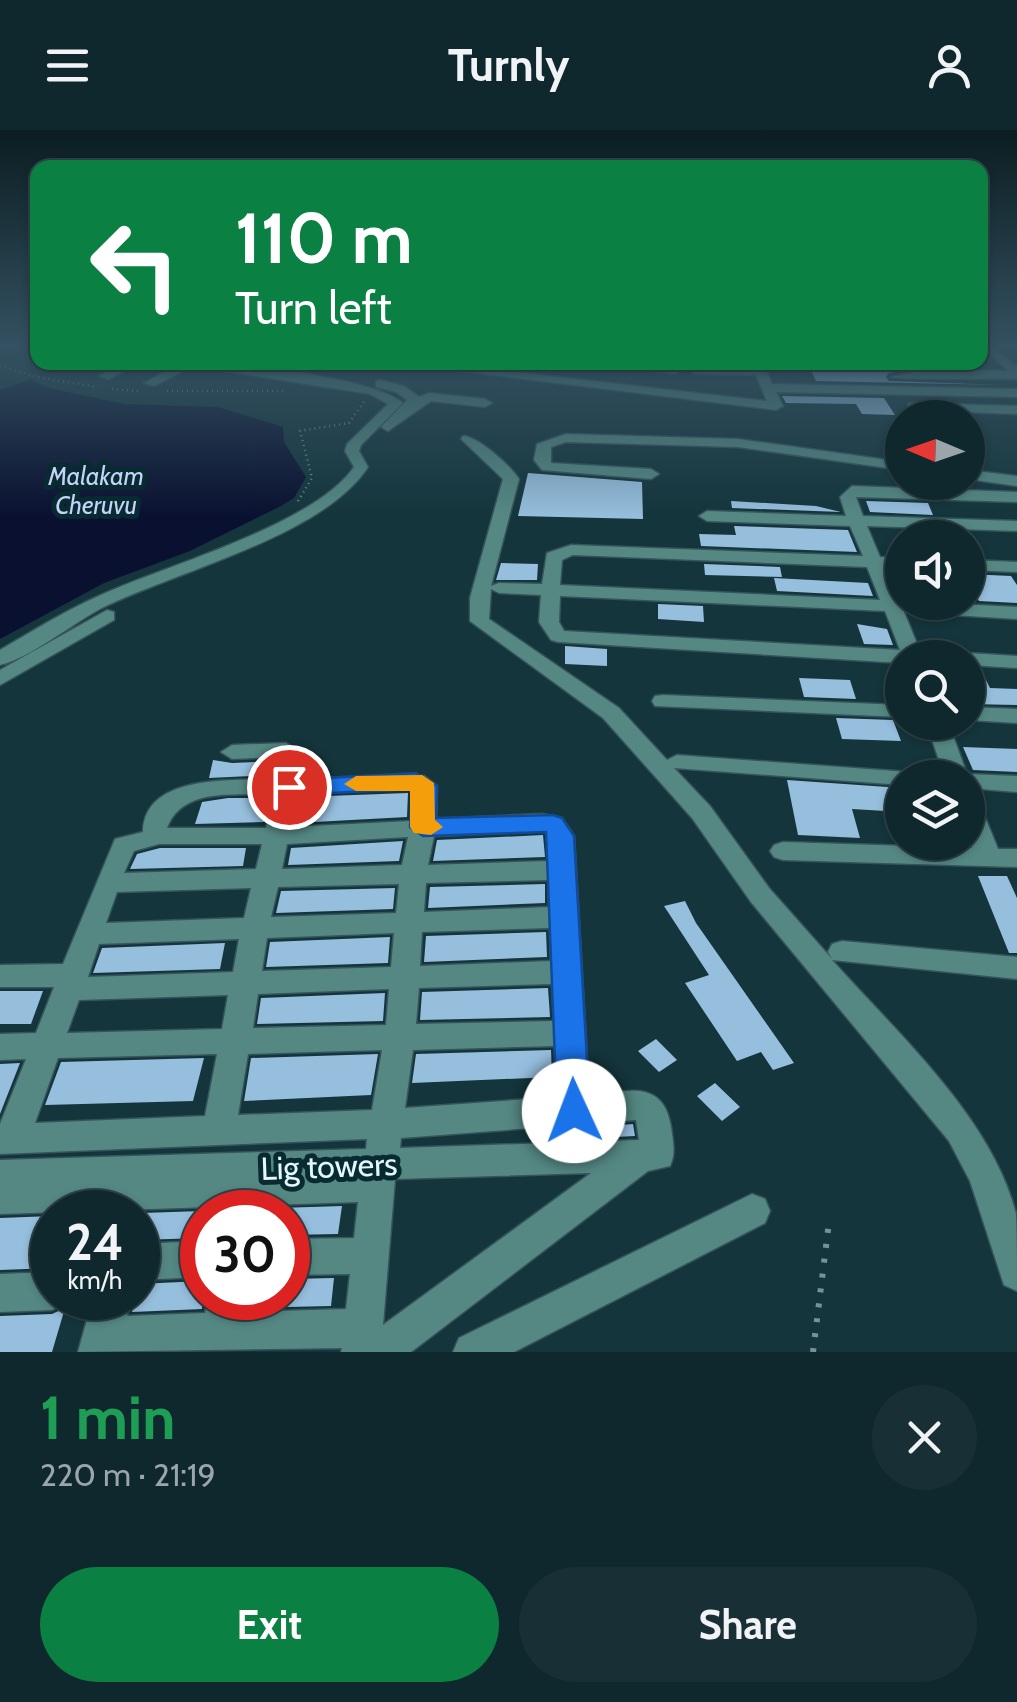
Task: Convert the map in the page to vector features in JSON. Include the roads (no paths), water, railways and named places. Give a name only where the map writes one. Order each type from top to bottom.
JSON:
[{"type":"street","points":[[362,444],[396,403]]},
{"type":"street","points":[[362,444],[418,403]]},
{"type":"street","points":[[639,403],[742,425],[770,447],[885,464]]},
{"type":"street","points":[[652,474],[547,467],[541,460],[544,444],[566,438],[696,442],[742,425],[776,406],[775,403]]},
{"type":"street","points":[[835,405],[885,406]]},
{"type":"street","points":[[985,409],[1017,410]]},
{"type":"street","points":[[468,439],[474,448],[502,465],[511,479],[478,598],[480,622],[611,714],[701,812],[760,895],[961,1130],[986,1176],[1017,1272]]},
{"type":"street","points":[[696,442],[698,465]]},
{"type":"street","points":[[0,679],[117,610],[342,510],[361,496],[374,464],[362,444]]},
{"type":"street","points":[[770,447],[777,467]]},
{"type":"street","points":[[833,456],[852,492]]},
{"type":"street","points":[[0,659],[106,600],[322,506],[366,477]]},
{"type":"street","points":[[985,477],[1017,482]]},
{"type":"street","points":[[852,492],[1017,497]]},
{"type":"street","points":[[852,492],[848,497],[856,521],[885,589]]},
{"type":"street","points":[[707,516],[1017,526]]},
{"type":"street","points":[[885,562],[562,550],[553,557],[550,590],[550,630],[575,639],[885,656]]},
{"type":"street","points":[[985,566],[1017,567]]},
{"type":"street","points":[[498,588],[885,606]]},
{"type":"street","points":[[985,611],[1017,613]]},
{"type":"street","points":[[985,660],[1017,662]]},
{"type":"street","points":[[663,701],[885,710]]},
{"type":"street","points":[[985,715],[1017,716]]},
{"type":"street","points":[[219,1132],[255,928],[295,756],[292,751],[232,752]]},
{"type":"street","points":[[676,762],[885,776]]},
{"type":"street","points":[[159,836],[154,829],[158,812],[174,798],[193,790],[416,781],[425,786],[423,827],[408,923],[400,1036],[369,1256],[368,1344]]},
{"type":"street","points":[[985,782],[1017,784]]},
{"type":"street","points":[[100,1344],[222,1327],[368,1344],[650,1156],[652,1114],[644,1105],[574,1111],[385,1124],[7,1138],[48,1045],[124,845],[159,836],[275,836],[553,824],[561,836],[574,1111]]},
{"type":"street","points":[[985,848],[988,856]]},
{"type":"street","points":[[783,851],[1017,858]]},
{"type":"street","points":[[107,883],[562,870]]},
{"type":"street","points":[[90,934],[562,917]]},
{"type":"street","points":[[842,952],[1017,968]]},
{"type":"street","points":[[0,976],[71,982],[246,982],[567,972]]},
{"type":"street","points":[[0,1046],[571,1033]]},
{"type":"street","points":[[140,1190],[154,1134]]},
{"type":"street","name":"Lig towers","points":[[245,1190],[379,1174],[650,1156]]},
{"type":"street","points":[[0,1176],[122,1190]]},
{"type":"street","points":[[0,1197],[30,1196]]},
{"type":"street","points":[[473,1352],[752,1211]]},
{"type":"street","points":[[310,1257],[369,1256]]},
{"type":"street","points":[[0,1293],[30,1292]]},
{"type":"water","name":"Malakam Cheruvu","points":[[0,403],[218,407],[283,427],[284,442],[306,477],[294,498],[190,551],[104,583],[0,639]]}]
